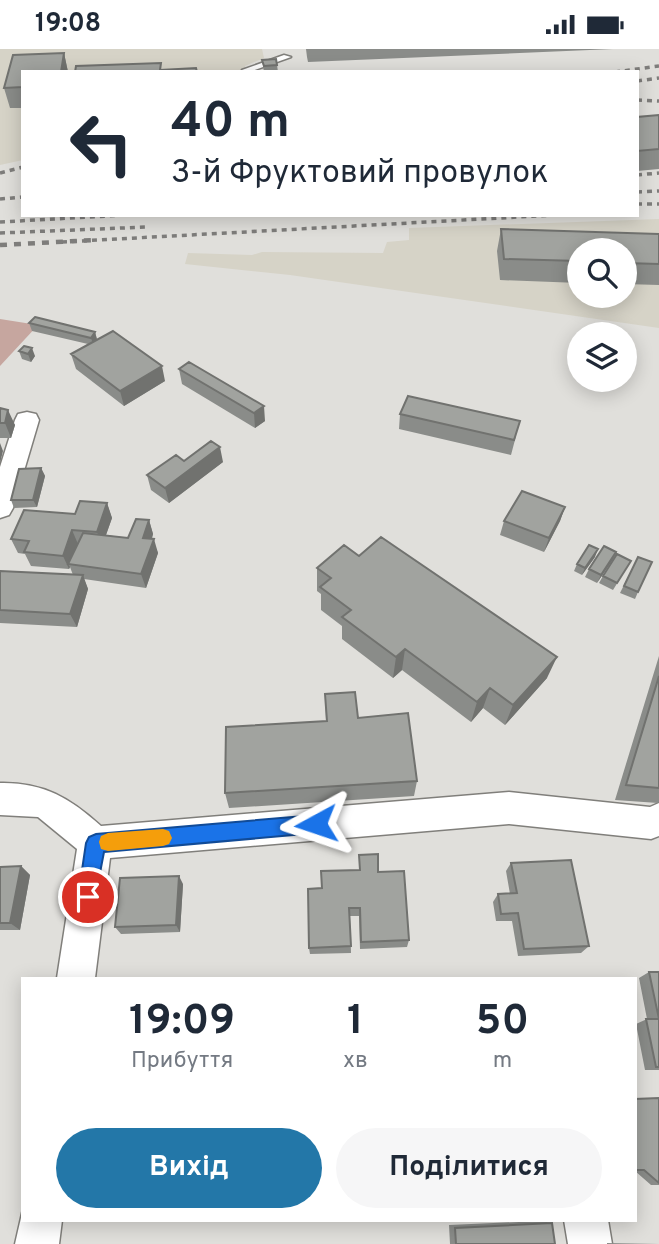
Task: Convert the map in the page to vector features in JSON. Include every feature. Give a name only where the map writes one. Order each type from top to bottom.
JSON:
[{"type":"street","points":[[0,508],[27,419]]},
{"type":"street","points":[[0,799],[25,797],[47,802],[96,843],[509,807],[651,823],[659,819]]},
{"type":"street","points":[[76,977],[96,843]]},
{"type":"street","points":[[37,1244],[40,1222]]},
{"type":"street","points":[[586,1222],[590,1244]]},
{"type":"lane","points":[[246,70],[287,56]]},
{"type":"shaded area","points":[[0,49],[262,49],[264,58],[245,66],[246,70],[21,70],[21,160],[0,165]]},
{"type":"shaded area","points":[[659,219],[659,328],[637,325],[637,322],[617,322],[290,275],[185,264],[188,253],[383,253],[387,242],[409,240],[409,228]]},
{"type":"shaded area","points":[[0,319],[38,325],[0,366]]},
{"type":"building","points":[[64,53],[61,70],[21,70],[21,87],[4,88],[13,55]]},
{"type":"building","points":[[276,59],[277,65],[264,66],[262,60]]},
{"type":"building","points":[[161,63],[160,70],[75,70],[76,66]]},
{"type":"building","points":[[196,68],[196,70],[160,70]]},
{"type":"building","points":[[659,115],[659,149],[639,151],[639,117]]},
{"type":"building","points":[[501,229],[659,234],[659,264],[637,263],[637,238],[567,238],[567,261],[504,259]]},
{"type":"building","points":[[35,317],[95,332],[91,338],[29,323]]},
{"type":"building","points":[[113,331],[162,366],[120,391],[71,354]]},
{"type":"building","points":[[24,346],[32,348],[28,354],[19,351]]},
{"type":"building","points":[[189,362],[264,406],[254,413],[179,369]]},
{"type":"building","points":[[408,396],[520,421],[514,440],[400,414]]},
{"type":"building","points":[[0,408],[8,410],[5,423],[0,423]]},
{"type":"building","points":[[211,441],[220,447],[165,488],[147,475],[176,455],[184,461]]},
{"type":"building","points":[[41,468],[33,500],[11,500],[19,469]]},
{"type":"building","points":[[522,491],[565,507],[549,538],[504,521]]},
{"type":"building","points":[[80,501],[107,503],[97,532],[72,530],[63,556],[24,552],[29,541],[11,539],[24,510],[75,514]]},
{"type":"building","points":[[136,519],[149,520],[143,538],[154,539],[141,574],[68,564],[83,533],[128,538]]},
{"type":"building","points":[[381,537],[557,657],[513,705],[490,688],[477,702],[405,649],[396,657],[342,617],[351,610],[320,587],[331,578],[317,568],[344,545],[359,556]]},
{"type":"building","points":[[589,545],[598,549],[585,568],[577,564]]},
{"type":"building","points":[[604,546],[616,552],[601,575],[589,569]]},
{"type":"building","points":[[617,554],[631,561],[617,583],[603,576]]},
{"type":"building","points":[[638,557],[652,562],[638,592],[624,586]]},
{"type":"building","points":[[0,571],[83,575],[70,614],[0,610]]},
{"type":"building","points":[[659,676],[659,788],[626,785]]},
{"type":"building","points":[[355,692],[358,718],[408,713],[417,781],[225,793],[226,727],[327,721],[325,694]]},
{"type":"building","points":[[378,854],[378,872],[404,871],[409,940],[361,942],[360,908],[349,908],[351,946],[309,948],[308,889],[322,888],[321,871],[360,870],[359,855]]},
{"type":"building","points":[[571,860],[589,946],[524,949],[518,913],[501,914],[498,894],[517,893],[511,863]]},
{"type":"building","points":[[21,866],[10,923],[0,923],[0,867]]},
{"type":"building","points":[[179,876],[176,925],[115,927],[120,878]]},
{"type":"building","points":[[649,972],[659,972],[659,1019]]},
{"type":"building","points":[[646,1019],[659,1019],[659,1067],[656,1067]]},
{"type":"building","points":[[659,1098],[659,1183],[644,1170],[637,1170],[637,1099]]},
{"type":"building","points":[[552,1223],[555,1244],[456,1244],[455,1228]]},
{"type":"railway","points":[[630,70],[659,66]]},
{"type":"railway","points":[[639,81],[659,78]]},
{"type":"railway","points":[[639,100],[659,101]]},
{"type":"railway","points":[[0,173],[21,168]]},
{"type":"railway","points":[[639,175],[659,173]]},
{"type":"railway","points":[[639,192],[659,191]]},
{"type":"railway","points":[[0,199],[21,197]]},
{"type":"railway","points":[[639,204],[659,204]]},
{"type":"railway","points":[[0,222],[89,217]]},
{"type":"railway","points":[[62,242],[518,217]]},
{"type":"railway","points":[[0,233],[147,227]]},
{"type":"railway","points":[[0,245],[94,240]]},
{"type":"slow traffic","points":[[108,842],[163,838]]},
{"type":"route","points":[[88,897],[96,843],[316,824]]}]
